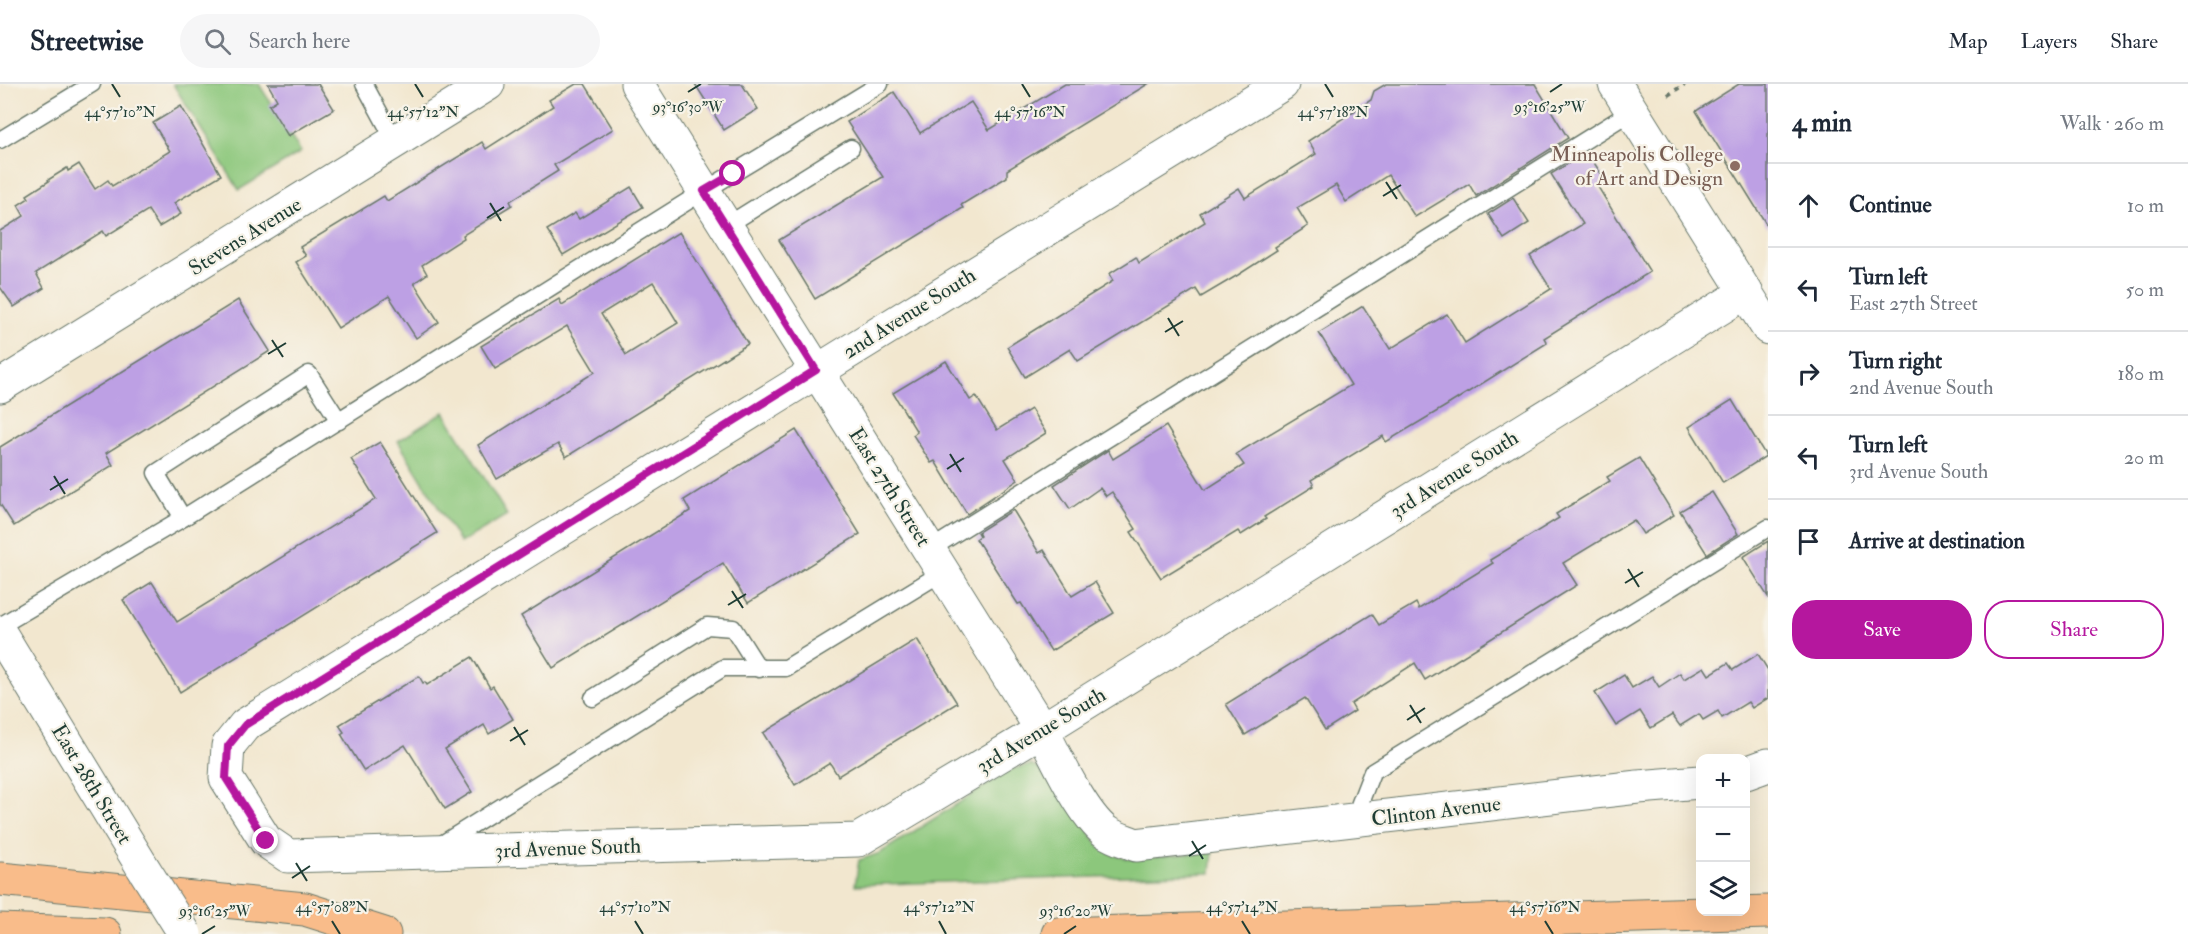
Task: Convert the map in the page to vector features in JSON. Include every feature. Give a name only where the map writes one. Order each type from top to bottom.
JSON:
[{"type":"highway","points":[[0,879],[305,909],[384,934]]},
{"type":"highway","points":[[1058,934],[1768,912]]},
{"type":"highway","points":[[0,930],[105,934]]},
{"type":"street","name":"Stevens Avenue","points":[[0,386],[488,84]]},
{"type":"street","name":"East 27th Street","points":[[637,84],[1042,730],[1086,809],[1106,832],[1136,845],[1171,842]]},
{"type":"street","name":"2nd Avenue South","points":[[242,802],[226,778],[228,746],[245,725],[1282,84]]},
{"type":"street","points":[[1623,97],[1757,286],[1768,328]]},
{"type":"street","name":"3rd Avenue South","points":[[242,802],[266,841],[288,856],[858,840],[1042,730],[1757,286]]},
{"type":"street","name":"East 28th Street","points":[[0,633],[185,934]]},
{"type":"street","points":[[1750,772],[1768,765]]},
{"type":"street","name":"Clinton Avenue","points":[[1171,842],[1638,787],[1696,782]]},
{"type":"lane","points":[[0,140],[92,84]]},
{"type":"lane","points":[[364,84],[396,143]]},
{"type":"lane","points":[[0,626],[183,518],[704,191],[880,84]]},
{"type":"lane","points":[[428,852],[723,668],[786,668],[936,561],[1623,97]]},
{"type":"lane","points":[[726,226],[851,148]]},
{"type":"lane","points":[[183,518],[156,473],[309,374],[339,421]]},
{"type":"lane","points":[[1353,821],[1372,771],[1768,528]]},
{"type":"lane","points":[[593,698],[707,626],[733,628],[759,669]]},
{"type":"path","points":[[1668,95],[1685,84]]},
{"type":"green space","points":[[173,84],[259,84],[301,152],[239,190]]},
{"type":"green space","points":[[444,412],[507,515],[460,543],[398,441]]},
{"type":"green space","points":[[1031,765],[1047,773],[1100,847],[1114,855],[1128,859],[1213,852],[1211,873],[855,885],[859,860],[880,853],[1012,769]]},
{"type":"building","points":[[268,84],[318,84],[334,109],[288,136],[269,105],[277,100]]},
{"type":"building","points":[[576,84],[585,84],[613,129],[554,165],[558,171],[510,201],[512,205],[463,235],[464,238],[422,265],[427,274],[414,283],[439,322],[416,338],[389,296],[338,328],[296,262],[306,256],[300,247],[384,196],[387,201],[482,142],[486,149],[553,106],[549,100]]},
{"type":"building","points":[[695,84],[742,84],[758,109],[724,130]]},
{"type":"building","points":[[1065,84],[1148,84],[1007,170],[1007,177],[961,205],[963,208],[815,299],[779,240],[883,177],[847,122],[894,92],[920,133],[971,102],[989,130]]},
{"type":"building","points":[[1386,84],[1535,84],[1568,138],[1476,196],[1469,184],[1415,217],[1388,175],[1346,202],[1336,185],[1297,208],[1308,226],[1275,247],[1277,250],[1238,275],[1201,297],[1196,289],[1078,361],[1070,349],[1025,377],[1007,347],[1113,281],[1109,274],[1136,257],[1139,263],[1205,222],[1200,213],[1239,188],[1245,198],[1316,154],[1308,141],[1371,100],[1374,91]]},
{"type":"building","points":[[1739,84],[1768,84],[1768,227],[1696,111]]},
{"type":"building","points":[[181,106],[221,175],[174,203],[181,214],[159,227],[148,210],[106,236],[103,231],[36,273],[44,288],[14,307],[0,287],[0,231],[24,216],[18,205],[29,198],[27,195],[67,168],[68,171],[79,164],[95,189],[108,180],[112,186],[170,151],[153,123]]},
{"type":"building","points":[[1587,152],[1606,181],[1598,187],[1650,272],[1544,338],[1547,343],[1446,406],[1386,442],[1383,436],[1311,480],[1314,486],[1264,517],[1266,519],[1241,535],[1238,531],[1161,578],[1131,532],[1136,529],[1112,492],[1106,496],[1100,488],[1070,509],[1054,485],[1108,450],[1113,459],[1166,426],[1205,490],[1244,465],[1236,454],[1351,385],[1319,333],[1363,306],[1390,349],[1447,314],[1465,343],[1551,289],[1530,256],[1583,224],[1551,174]]},
{"type":"building","points":[[631,187],[643,207],[563,255],[547,230],[575,213],[579,219]]},
{"type":"building","points":[[1513,198],[1529,223],[1504,239],[1488,214]]},
{"type":"building","points":[[679,232],[748,344],[566,457],[558,444],[497,479],[478,445],[595,372],[567,326],[495,369],[481,346],[559,299],[562,305]],"holes":[[[653,282],[678,323],[626,355],[601,314]]]},
{"type":"building","points":[[238,300],[270,351],[106,453],[113,465],[14,526],[0,504],[0,447]]},
{"type":"building","points":[[946,361],[970,400],[976,396],[997,430],[1031,409],[1046,433],[1005,459],[1018,480],[967,514],[935,461],[931,463],[913,435],[917,432],[893,393]]},
{"type":"building","points":[[1732,400],[1766,456],[1723,483],[1689,427]]},
{"type":"building","points":[[796,430],[860,534],[748,603],[723,563],[553,668],[521,616],[690,511],[684,500]]},
{"type":"building","points":[[380,442],[437,533],[180,692],[123,600],[152,582],[177,622],[376,499],[351,459]]},
{"type":"building","points":[[1639,458],[1674,515],[1643,534],[1634,520],[1563,563],[1577,585],[1425,680],[1415,663],[1351,704],[1355,711],[1325,730],[1305,698],[1245,735],[1226,704],[1372,614],[1379,625],[1416,603],[1419,609],[1493,563],[1490,560],[1559,518],[1556,514],[1610,481],[1607,477]]},
{"type":"building","points":[[1712,492],[1738,534],[1707,554],[1680,511]]},
{"type":"building","points":[[1013,510],[1039,553],[1044,550],[1072,596],[1095,582],[1114,613],[1051,651],[976,539],[980,536],[978,532]]},
{"type":"building","points":[[1768,541],[1768,597],[1743,557]]},
{"type":"building","points":[[917,639],[957,703],[838,776],[830,763],[795,785],[763,733]]},
{"type":"building","points":[[1758,654],[1768,670],[1768,698],[1752,708],[1748,702],[1722,718],[1718,711],[1703,720],[1699,714],[1680,726],[1672,715],[1651,728],[1640,711],[1616,726],[1595,693],[1624,675],[1632,688],[1652,676],[1659,687],[1680,673],[1684,679],[1704,667],[1709,675],[1728,663],[1733,670]]},
{"type":"building","points":[[472,657],[490,688],[493,686],[513,719],[489,734],[484,725],[445,749],[472,792],[445,809],[405,745],[364,771],[341,734],[344,732],[339,725],[419,676],[427,685]]},
{"type":"place","name":"Minneapolis College of Art and Design","points":[[1735,166]]},
{"type":"route","points":[[266,841],[226,778],[228,746],[245,725],[816,370],[704,191],[733,174]]}]
